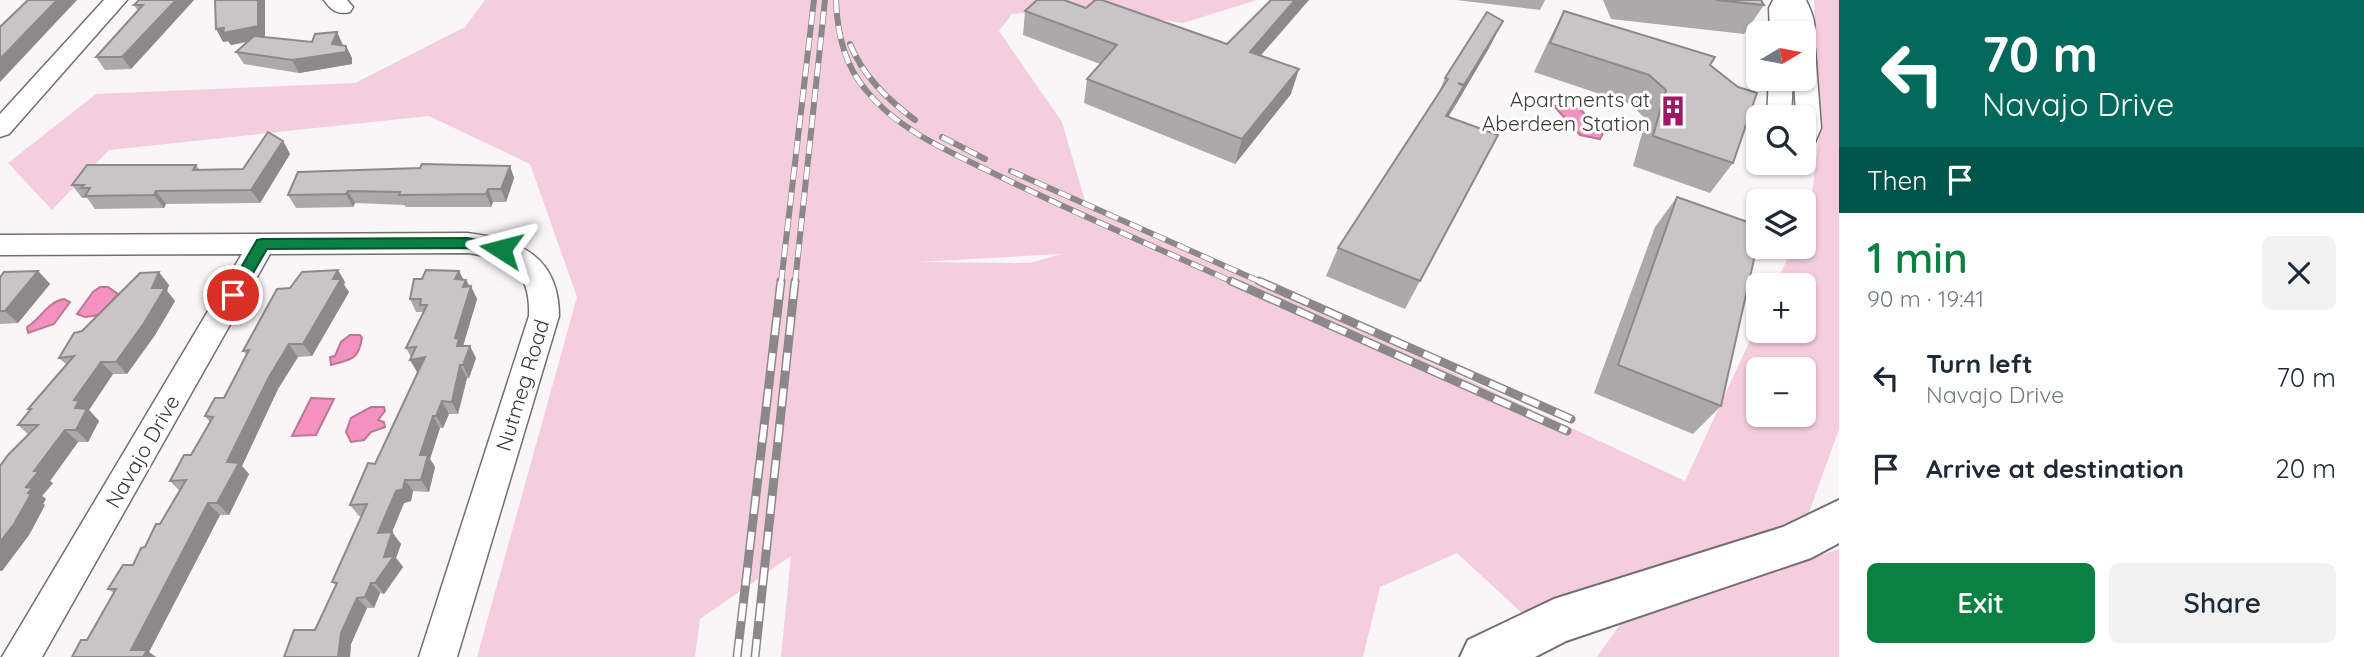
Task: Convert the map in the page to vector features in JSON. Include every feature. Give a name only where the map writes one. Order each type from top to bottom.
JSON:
[{"type":"highway","points":[[1485,657],[1554,622],[1786,548],[1839,520]]},
{"type":"street","points":[[0,129],[116,0]]},
{"type":"street","points":[[1781,21],[1780,8],[1784,0]]},
{"type":"street","points":[[1796,0],[1802,21]]},
{"type":"street","name":"Navajo Drive","points":[[22,657],[262,244]]},
{"type":"street","name":"Nutmeg Road","points":[[0,245],[479,244],[501,249],[520,258],[534,270],[542,285],[544,316],[438,657]]},
{"type":"shaded area","points":[[485,0],[1257,0],[1183,23],[1086,8],[1012,14],[999,31],[1062,122],[1085,201],[1685,481],[1749,343],[1816,343],[1816,273],[1781,273],[1787,259],[1816,259],[1816,189],[1813,189],[1820,129],[1814,0],[1839,0],[1839,429],[1802,532],[1536,626],[1457,553],[1380,587],[1363,657],[781,657],[791,556],[700,619],[695,657],[477,657],[577,297],[530,164],[429,116],[109,150],[52,210],[8,163],[96,94],[355,83],[465,27]],"holes":[[[1061,254],[1030,263],[919,262]]]},
{"type":"shaded area","points":[[1575,104],[1603,133],[1600,139],[1580,135],[1554,106]]},
{"type":"shaded area","points":[[100,287],[108,287],[118,294],[100,315],[85,317],[77,314],[93,292]]},
{"type":"shaded area","points":[[64,299],[70,302],[54,324],[28,333],[27,327],[49,307]]},
{"type":"shaded area","points":[[350,335],[360,335],[362,338],[356,355],[331,365],[330,357],[335,356],[341,342]]},
{"type":"shaded area","points":[[311,398],[334,399],[316,435],[292,436]]},
{"type":"shaded area","points":[[371,407],[384,407],[385,411],[378,420],[384,422],[385,427],[371,432],[364,440],[351,442],[346,432],[351,418]]},
{"type":"shaded area","points":[[1839,549],[1839,657],[1597,657],[1624,619]]},
{"type":"building","points":[[28,0],[57,0],[0,59],[0,27]]},
{"type":"building","points":[[139,0],[176,0],[122,57],[96,57],[143,5],[134,5]]},
{"type":"building","points":[[215,0],[258,0],[258,26],[223,33],[224,28],[216,29]]},
{"type":"building","points":[[1037,0],[1064,0],[1086,8],[1095,0],[1102,0],[1227,44],[1271,0],[1295,0],[1250,52],[1299,69],[1242,139],[1087,79],[1117,45],[1025,11]]},
{"type":"building","points":[[1716,0],[1761,0],[1764,5]]},
{"type":"building","points":[[1564,11],[1715,57],[1710,65],[1738,87],[1757,93],[1753,105],[1746,105],[1746,125],[1733,163],[1653,136],[1666,90],[1649,75],[1550,43]]},
{"type":"building","points":[[1487,12],[1503,21],[1464,85],[1458,83],[1464,86],[1446,116],[1498,135],[1420,281],[1338,248],[1448,79],[1445,78]]},
{"type":"building","points":[[337,32],[332,44],[346,46],[346,52],[292,60],[236,52],[254,36],[312,42],[315,34]]},
{"type":"building","points":[[268,132],[283,141],[251,190],[156,191],[154,195],[85,196],[90,188],[72,185],[87,165],[196,165],[193,170],[243,169]]},
{"type":"building","points":[[422,164],[510,166],[501,189],[488,189],[486,194],[399,195],[400,192],[348,191],[346,194],[288,195],[298,172],[420,168]]},
{"type":"building","points":[[1677,197],[1746,221],[1746,259],[1754,259],[1751,273],[1746,273],[1746,295],[1721,406],[1618,365]]},
{"type":"building","points":[[338,270],[333,279],[341,279],[303,344],[289,344],[269,377],[227,462],[239,463],[217,503],[208,503],[131,650],[147,650],[143,657],[72,657],[81,640],[87,640],[116,589],[108,589],[123,565],[133,565],[141,548],[145,547],[156,524],[160,524],[186,480],[170,481],[184,455],[191,455],[213,417],[205,416],[215,398],[224,398],[249,350],[243,351],[277,289],[290,288],[302,272]]},
{"type":"building","points":[[426,270],[459,271],[455,279],[466,280],[463,287],[471,286],[455,338],[459,339],[457,346],[470,346],[463,365],[460,365],[452,402],[442,401],[436,416],[433,416],[420,455],[428,455],[421,480],[405,480],[403,489],[396,491],[378,533],[392,532],[384,557],[394,556],[375,583],[371,583],[365,597],[357,598],[341,633],[338,657],[284,657],[294,630],[315,630],[337,583],[332,582],[367,504],[350,505],[368,463],[375,464],[425,357],[410,360],[416,347],[406,348],[427,305],[420,305],[421,299],[410,299],[414,279],[422,279]]},
{"type":"building","points":[[38,271],[5,311],[0,311],[0,277],[4,272]]},
{"type":"building","points":[[159,272],[152,288],[165,288],[116,362],[101,362],[74,400],[79,401],[75,408],[87,409],[76,430],[65,430],[34,471],[39,471],[26,487],[32,488],[28,493],[31,494],[0,542],[0,466],[38,425],[18,425],[31,409],[28,409],[74,356],[59,358],[74,333],[82,331],[140,273]]},
{"type":"railway","points":[[781,283],[814,0]]},
{"type":"railway","points":[[795,283],[825,0]]},
{"type":"railway","points":[[836,0],[840,36],[852,69],[878,104],[909,129],[1026,189],[1235,283]]},
{"type":"railway","points":[[850,44],[855,56],[877,86],[915,120]]},
{"type":"railway","points":[[942,137],[985,159]]},
{"type":"railway","points":[[1011,171],[1263,283]]},
{"type":"railway","points":[[737,657],[781,281]]},
{"type":"railway","points":[[755,657],[795,281]]},
{"type":"railway","points":[[1231,281],[1567,431]]},
{"type":"railway","points":[[1259,281],[1571,419]]},
{"type":"place","name":"Apartments at Aberdeen Station","points":[[1673,111]]},
{"type":"route","points":[[233,295],[262,244],[467,243],[501,249]]}]
